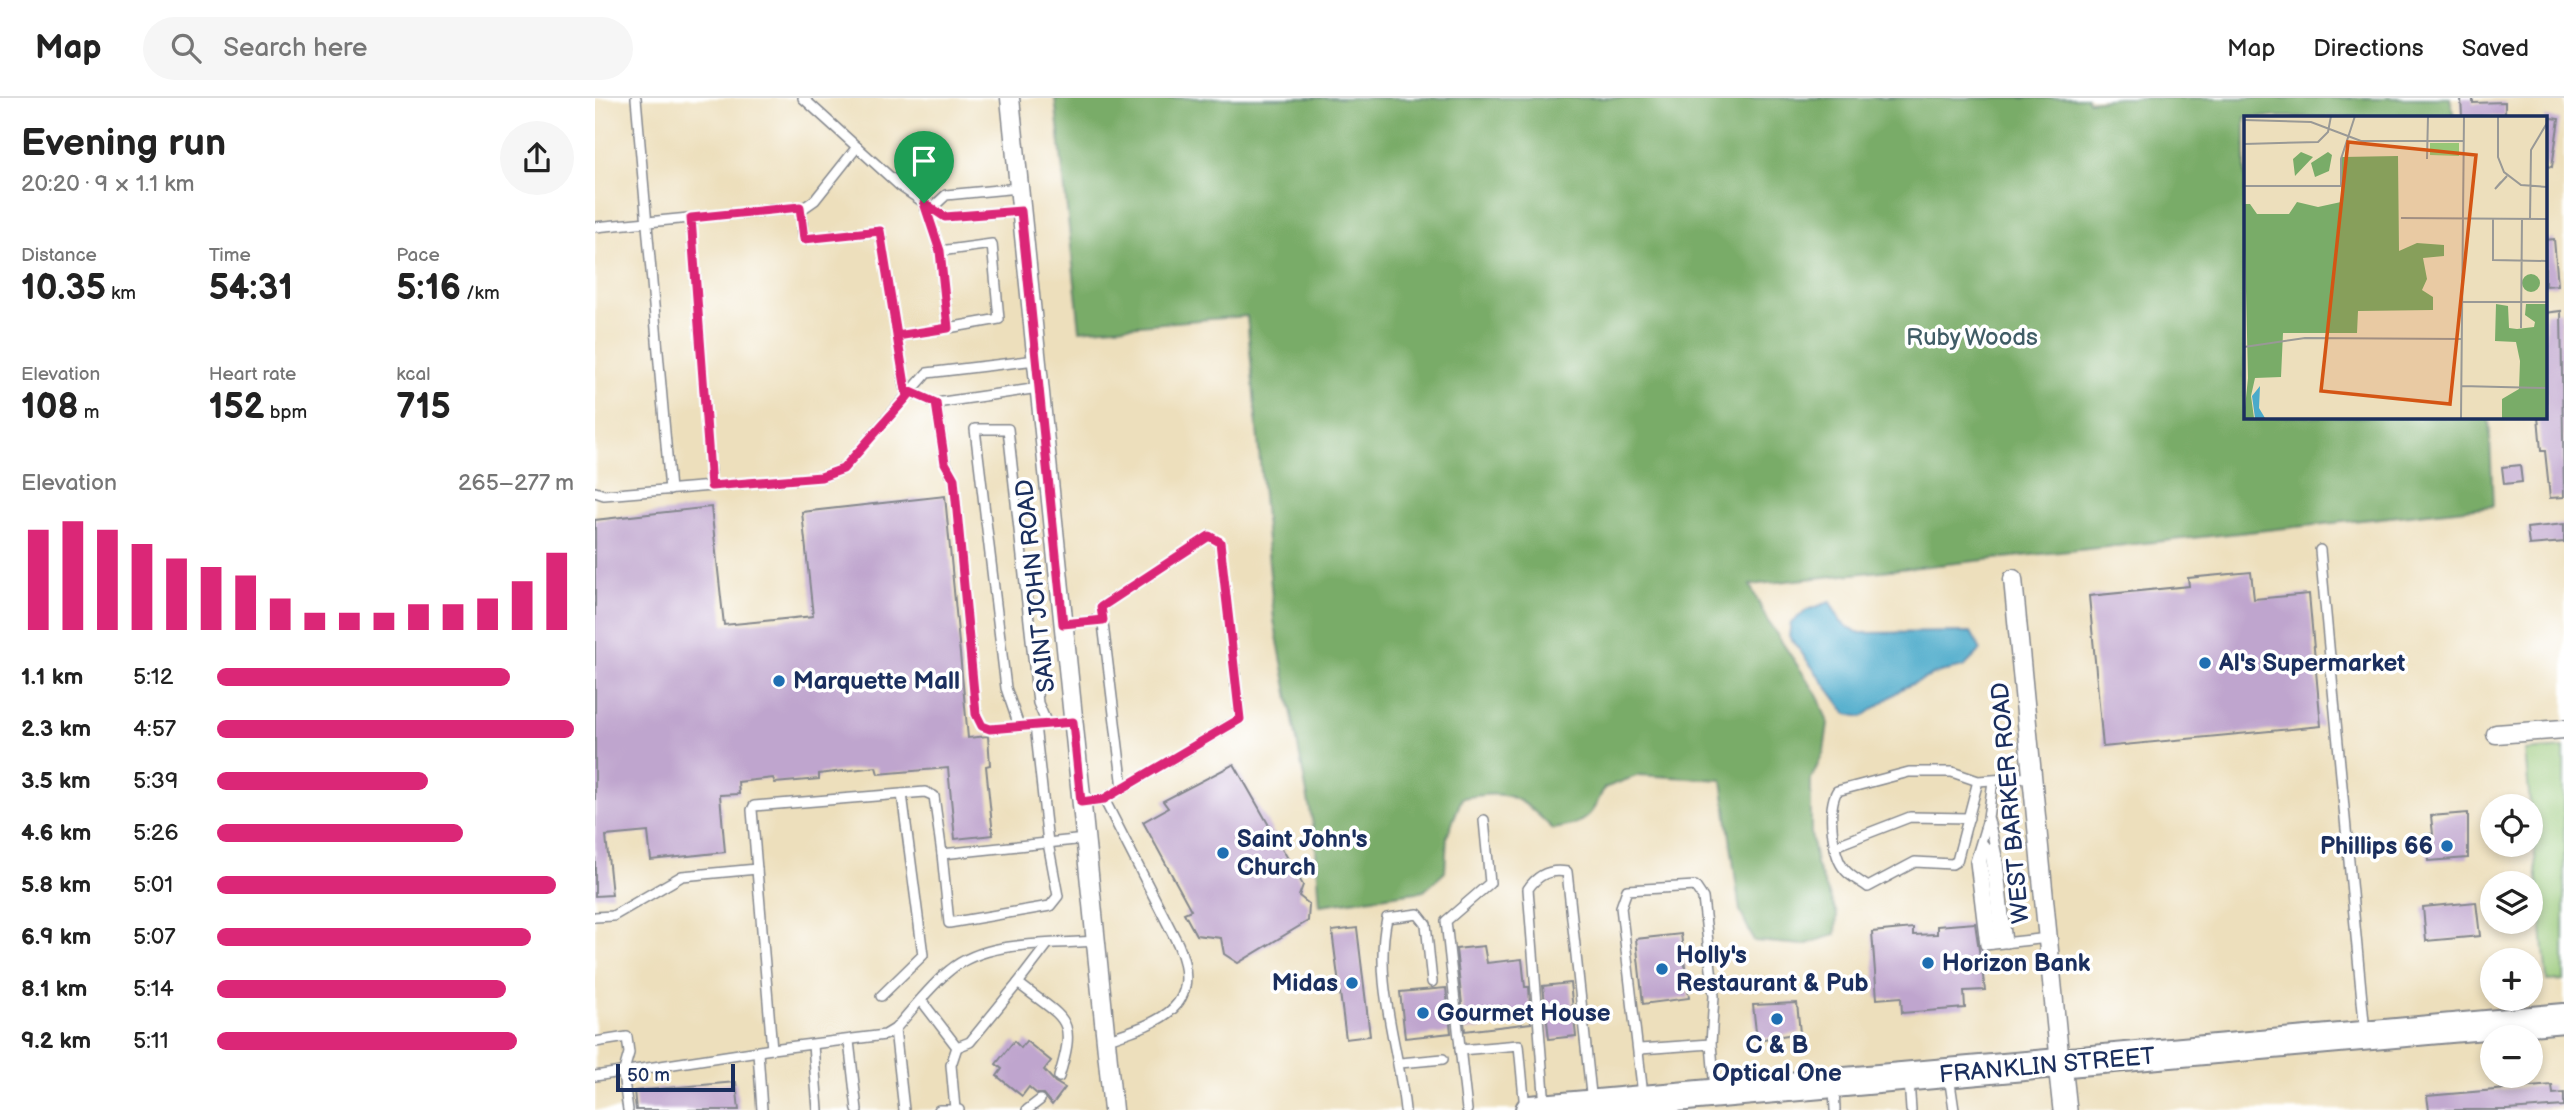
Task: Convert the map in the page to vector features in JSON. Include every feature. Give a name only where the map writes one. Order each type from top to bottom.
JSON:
[{"type":"main road","name":"FRANKLIN STREET","points":[[1533,1110],[1715,1094],[1835,1097],[1909,1077],[2564,1018]]},
{"type":"street","name":"SAINT JOHN ROAD","points":[[1010,98],[1112,1110]]},
{"type":"street","name":"WEST BARKER ROAD","points":[[2013,579],[2060,1065]]},
{"type":"street","points":[[2496,734],[2564,729]]},
{"type":"street","points":[[2060,1065],[2065,1110]]},
{"type":"lane","points":[[636,98],[670,490]]},
{"type":"lane","points":[[803,98],[857,147],[945,217],[1021,211]]},
{"type":"lane","points":[[595,227],[800,207],[815,200],[857,147]]},
{"type":"lane","points":[[928,205],[946,195],[1019,188]]},
{"type":"lane","points":[[928,205],[940,251],[948,328]]},
{"type":"lane","points":[[800,207],[804,239],[880,231],[909,394]]},
{"type":"lane","points":[[691,218],[711,486]]},
{"type":"lane","points":[[897,336],[999,319],[992,244],[940,251]]},
{"type":"lane","points":[[595,492],[604,495],[821,477],[843,469],[926,373],[1036,360]]},
{"type":"lane","points":[[909,394],[936,403],[1039,388]]},
{"type":"lane","points":[[936,403],[945,463],[954,479],[976,714],[982,726],[990,729],[1073,722]]},
{"type":"lane","points":[[1019,726],[1006,688],[975,429],[1008,429],[1038,703],[1047,724]]},
{"type":"lane","points":[[1081,802],[1104,799],[1123,788],[1240,719],[1220,542],[1209,536],[1101,607],[1123,788]]},
{"type":"lane","points":[[2321,550],[2365,1036]]},
{"type":"lane","points":[[1063,624],[1103,620]]},
{"type":"lane","points":[[772,1049],[754,806],[925,792],[934,796],[949,923],[1050,906],[1058,896],[1048,843],[1035,725]]},
{"type":"lane","points":[[1978,781],[1957,861],[1952,864],[1915,862],[1868,887],[1844,869],[1835,846],[1831,802],[1837,792],[1909,772],[1952,772],[1978,781],[2033,777]]},
{"type":"lane","points":[[1993,781],[1988,819],[1975,862],[1985,945],[2048,938]]},
{"type":"lane","points":[[881,996],[923,956],[902,794]]},
{"type":"lane","points":[[1104,799],[1178,944],[1187,965],[1189,982],[1185,997],[1173,1009],[1105,1040]]},
{"type":"lane","points":[[1835,846],[1910,817],[1969,818]]},
{"type":"lane","points":[[1988,819],[2000,943]]},
{"type":"lane","points":[[1467,1110],[1446,921],[1490,883],[1484,820]]},
{"type":"lane","points":[[942,854],[1085,839]]},
{"type":"lane","points":[[595,918],[613,916],[682,876],[757,869]]},
{"type":"lane","points":[[1533,1110],[1528,889],[1535,878],[1555,870],[1567,872],[1593,1104]]},
{"type":"lane","points":[[1644,1100],[1621,907],[1627,890],[1695,886],[1703,898],[1714,996],[1711,1044],[1715,1094]]},
{"type":"lane","points":[[1405,1110],[1400,1063],[1391,1041],[1381,944],[1387,918],[1418,914],[1426,923],[1432,982]]},
{"type":"lane","points":[[595,1076],[884,1035],[895,1029],[950,970],[965,960],[1005,949],[1095,941]]},
{"type":"lane","points":[[939,1110],[957,1109],[951,1065],[957,1048],[970,1042],[1047,945]]},
{"type":"lane","points":[[1018,984],[1063,1019],[1068,1028],[1069,1045],[1059,1077]]},
{"type":"lane","points":[[922,1000],[957,1048]]},
{"type":"lane","points":[[895,1029],[904,1110]]},
{"type":"lane","points":[[595,1042],[627,1037],[629,1053],[623,1074],[628,1110]]},
{"type":"lane","points":[[849,1041],[857,1110]]},
{"type":"lane","points":[[1640,1049],[1711,1044]]},
{"type":"lane","points":[[813,1045],[818,1110]]},
{"type":"lane","points":[[1460,1050],[1519,1045],[1533,1110]]},
{"type":"lane","points":[[758,1052],[762,1110]]},
{"type":"lane","points":[[1400,1063],[1443,1059]]},
{"type":"lane","points":[[1949,1074],[1954,1110]]},
{"type":"lane","points":[[1909,1077],[1911,1110]]},
{"type":"lane","points":[[1027,1110],[1040,1100]]},
{"type":"green space","name":"Ruby Woods","points":[[1055,98],[2087,98],[2088,101],[2119,98],[2450,98],[2454,116],[2244,116],[2244,418],[2489,418],[2493,506],[1750,585],[1767,620],[1818,696],[1828,723],[1824,752],[1811,779],[1811,833],[1816,864],[1837,914],[1836,934],[1804,945],[1754,941],[1740,911],[1722,780],[1639,775],[1604,788],[1586,818],[1573,825],[1553,829],[1522,802],[1513,798],[1492,794],[1462,798],[1447,836],[1445,872],[1424,891],[1320,905],[1315,836],[1274,620],[1247,316],[1080,330]]},
{"type":"green space","points":[[2564,748],[2564,980],[2547,981],[2543,934],[2543,871],[2536,871],[2535,857],[2543,857],[2543,794],[2529,794],[2525,751]]},
{"type":"water","points":[[1830,602],[1841,622],[1857,633],[1971,632],[1981,650],[1964,667],[1940,672],[1903,688],[1862,717],[1847,714],[1789,636],[1791,623],[1807,610]]},
{"type":"building","points":[[2461,98],[2473,98],[2473,103],[2505,102],[2505,116],[2462,116]]},
{"type":"building","points":[[2547,117],[2559,119],[2552,167],[2547,166]]},
{"type":"building","points":[[2554,239],[2558,285],[2547,286],[2547,240]]},
{"type":"building","points":[[2561,311],[2564,497],[2550,498],[2538,418],[2547,418],[2547,313]]},
{"type":"building","points":[[2520,465],[2522,482],[2504,484],[2502,467]]},
{"type":"building","name":"Marquette Mall","points":[[945,496],[968,738],[988,736],[990,765],[986,766],[993,835],[955,839],[948,768],[878,774],[876,767],[819,774],[819,779],[775,783],[773,778],[738,782],[739,794],[720,795],[725,852],[651,860],[648,832],[606,836],[612,895],[595,896],[595,520],[711,507],[724,625],[813,616],[802,512]]},
{"type":"building","points":[[2564,524],[2564,542],[2529,545],[2527,528]]},
{"type":"building","name":"Al's Supermarket","points":[[2251,572],[2254,599],[2309,594],[2321,726],[2103,747],[2089,596],[2189,586],[2188,578]]},
{"type":"building","name":"Saint John's Church","points":[[1234,764],[1303,885],[1299,896],[1309,904],[1308,921],[1238,963],[1224,954],[1221,938],[1196,935],[1184,913],[1191,910],[1143,822],[1168,808],[1163,801]]},
{"type":"building","name":"Phillips 66","points":[[2468,813],[2468,858],[2428,861],[2426,834],[2433,834],[2431,816]]},
{"type":"building","points":[[2476,902],[2480,936],[2426,941],[2423,907]]},
{"type":"building","name":"Horizon Bank","points":[[1975,923],[1985,990],[1964,991],[1965,1008],[1902,1013],[1901,997],[1877,999],[1872,932],[1913,928],[1913,935],[1937,934],[1937,926]]},
{"type":"building","name":"Midas","points":[[1357,928],[1370,1036],[1346,1039],[1332,931]]},
{"type":"building","name":"Holly's Restaurant & Pub","points":[[1681,934],[1689,998],[1643,1004],[1636,939]]},
{"type":"building","points":[[1484,946],[1487,963],[1522,959],[1525,987],[1529,987],[1531,1023],[1465,1031],[1456,949]]},
{"type":"building","points":[[1570,983],[1576,1036],[1549,1039],[1543,986]]},
{"type":"building","name":"Gourmet House","points":[[1446,988],[1451,1033],[1405,1038],[1400,992]]},
{"type":"building","name":"C & B Optical One","points":[[1797,1003],[1800,1033],[1757,1040],[1753,1005]]},
{"type":"building","points":[[1014,1041],[1021,1048],[1026,1041],[1051,1061],[1044,1070],[1065,1088],[1052,1105],[1043,1094],[1037,1094],[1029,1087],[1022,1096],[997,1076],[1002,1069],[996,1064]]},
{"type":"building","points":[[736,1082],[739,1110],[636,1110],[634,1091]]},
{"type":"building","points":[[2552,1085],[2553,1094],[2564,1093],[2564,1106],[2508,1110],[2429,1110],[2427,1096],[2543,1088]]},
{"type":"place","name":"Al's Supermarket","points":[[2205,663]]},
{"type":"place","name":"Marquette Mall","points":[[779,681]]},
{"type":"place","name":"Phillips 66","points":[[2447,846]]},
{"type":"place","name":"Saint John's Church","points":[[1223,853]]},
{"type":"place","name":"Horizon Bank","points":[[1928,963]]},
{"type":"place","name":"Holly's Restaurant & Pub","points":[[1662,969]]},
{"type":"place","name":"Midas","points":[[1352,983]]},
{"type":"place","name":"Gourmet House","points":[[1423,1013]]},
{"type":"place","name":"C & B Optical One","points":[[1777,1019]]},
{"type":"route","points":[[924,203],[940,251],[948,328],[897,336],[907,397],[843,469],[821,477],[711,486],[691,218],[800,207],[804,239],[880,231],[907,397],[911,392],[936,403],[945,463],[954,479],[976,714],[982,726],[990,729],[1073,722],[1081,802],[1104,799],[1240,719],[1220,542],[1209,536],[1101,607],[1103,620],[1063,624],[1021,211],[945,217],[924,203]]}]
